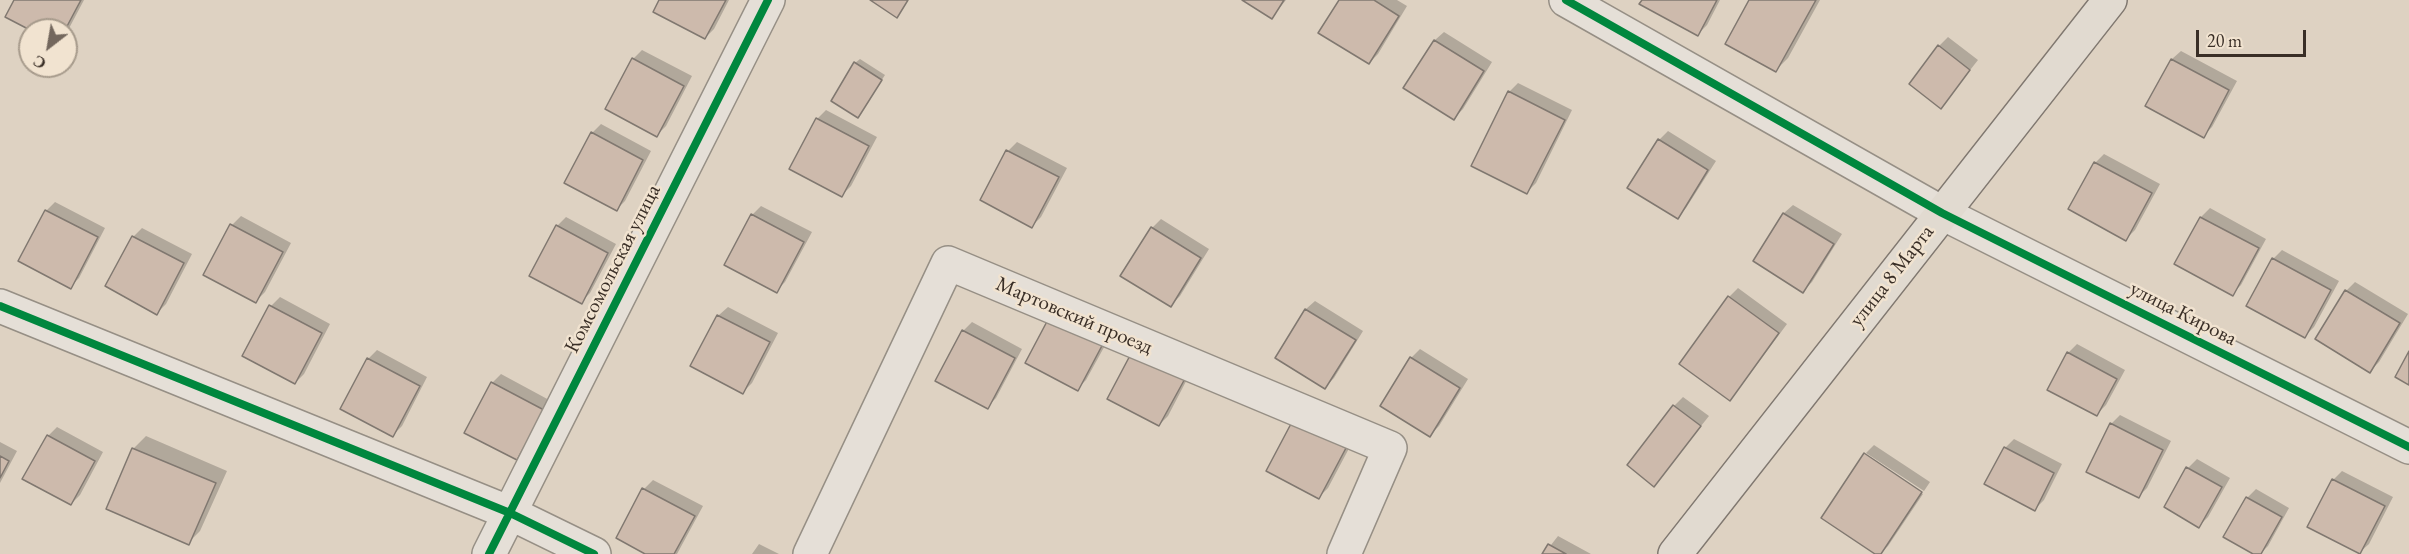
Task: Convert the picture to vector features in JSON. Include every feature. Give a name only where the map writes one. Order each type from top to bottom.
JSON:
[{"type":"main road","name":"улица 8 Марта","points":[[1675,554],[2110,0]]},
{"type":"street","name":"Комсомольская улица","points":[[489,554],[768,0]]},
{"type":"street","name":"улица Кирова","points":[[1566,0],[1942,213],[2409,447]]},
{"type":"street","name":"Мартовский проезд","points":[[810,554],[948,263],[1390,448],[1344,554]]},
{"type":"street","points":[[0,306],[510,513],[594,554]]},
{"type":"building","points":[[14,0],[81,0],[71,18],[18,18],[18,24],[5,17]]},
{"type":"building","points":[[659,0],[726,0],[705,39],[653,12]]},
{"type":"building","points":[[870,0],[908,0],[897,18]]},
{"type":"building","points":[[1242,0],[1284,0],[1272,19]]},
{"type":"building","points":[[1339,0],[1374,0],[1399,16],[1369,64],[1318,33]]},
{"type":"building","points":[[1642,0],[1717,0],[1698,36],[1639,4]]},
{"type":"building","points":[[1749,0],[1816,0],[1776,72],[1725,44]]},
{"type":"building","points":[[1434,40],[1484,71],[1454,120],[1403,88]]},
{"type":"building","points":[[1938,45],[1970,70],[1941,109],[1909,84]]},
{"type":"building","points":[[632,58],[684,86],[657,137],[605,109]]},
{"type":"building","points":[[2171,59],[2229,90],[2204,138],[2145,106]]},
{"type":"building","points":[[854,62],[882,80],[858,118],[831,101]]},
{"type":"building","points":[[1508,91],[1565,120],[1527,194],[1471,166]]},
{"type":"building","points":[[816,118],[869,146],[842,197],[789,169]]},
{"type":"building","points":[[591,132],[643,160],[617,211],[564,183]]},
{"type":"building","points":[[1658,139],[1708,170],[1678,219],[1627,188]]},
{"type":"building","points":[[1006,150],[1059,177],[1032,228],[980,200]]},
{"type":"building","points":[[2094,162],[2152,193],[2126,241],[2068,209]]},
{"type":"building","points":[[45,210],[98,237],[71,289],[18,261]]},
{"type":"building","points":[[1783,213],[1834,244],[1803,293],[1753,261]]},
{"type":"building","points":[[751,214],[804,242],[777,293],[724,265]]},
{"type":"building","points":[[2200,217],[2259,248],[2233,296],[2174,264]]},
{"type":"building","points":[[230,224],[283,252],[256,303],[203,275]]},
{"type":"building","points":[[556,225],[608,253],[582,304],[529,276]]},
{"type":"building","points":[[1151,227],[1201,258],[1171,307],[1120,276]]},
{"type":"building","points":[[132,236],[184,263],[157,315],[105,286]]},
{"type":"building","points":[[2272,258],[2331,290],[2305,338],[2246,306]]},
{"type":"building","points":[[2345,290],[2400,323],[2370,373],[2315,339]]},
{"type":"building","points":[[1728,296],[1779,333],[1730,401],[1679,364]]},
{"type":"building","points":[[269,305],[322,333],[295,384],[242,356]]},
{"type":"building","points":[[1305,309],[1356,340],[1325,389],[1275,358]]},
{"type":"building","points":[[1052,312],[1105,340],[1078,391],[1025,363]]},
{"type":"building","points":[[717,315],[770,342],[743,394],[690,366]]},
{"type":"building","points":[[962,330],[1015,358],[988,409],[935,381]]},
{"type":"building","points":[[1134,348],[1187,375],[1159,426],[1107,399]]},
{"type":"building","points":[[2409,351],[2409,385],[2395,377]]},
{"type":"building","points":[[2067,352],[2117,379],[2097,416],[2047,390]]},
{"type":"building","points":[[1410,357],[1460,388],[1430,437],[1380,406]]},
{"type":"building","points":[[367,358],[420,386],[393,437],[340,409]]},
{"type":"building","points":[[491,382],[544,410],[517,460],[464,433]]},
{"type":"building","points":[[1673,405],[1701,426],[1654,487],[1627,465]]},
{"type":"building","points":[[1293,420],[1346,448],[1319,499],[1266,471]]},
{"type":"building","points":[[2110,423],[2163,450],[2139,498],[2086,472]]},
{"type":"building","points":[[47,435],[95,461],[71,505],[22,479]]},
{"type":"building","points":[[2004,447],[2054,473],[2035,511],[1984,484]]},
{"type":"building","points":[[132,448],[216,483],[189,545],[106,509]]},
{"type":"building","points":[[1864,453],[1922,492],[1881,554],[1875,554],[1821,518]]},
{"type":"building","points":[[0,456],[9,461],[0,478]]},
{"type":"building","points":[[2186,467],[2222,487],[2199,528],[2164,507]]},
{"type":"building","points":[[2332,479],[2385,506],[2360,554],[2307,527]]},
{"type":"building","points":[[642,488],[695,516],[674,554],[645,554],[616,538]]},
{"type":"building","points":[[2246,497],[2282,517],[2261,554],[2253,554],[2223,537]]},
{"type":"building","points":[[1548,544],[1566,554],[1542,554]]},
{"type":"cycle path","points":[[489,554],[768,0]]},
{"type":"cycle path","points":[[1566,0],[1942,213],[2409,447]]},
{"type":"cycle path","points":[[0,306],[510,513],[594,554]]}]
